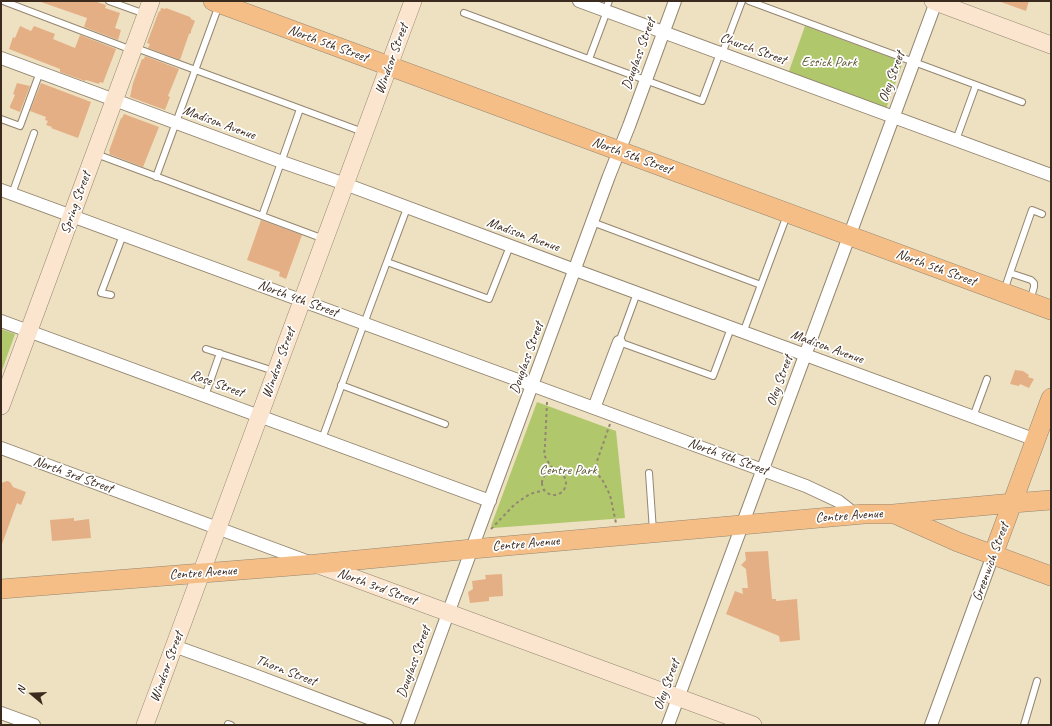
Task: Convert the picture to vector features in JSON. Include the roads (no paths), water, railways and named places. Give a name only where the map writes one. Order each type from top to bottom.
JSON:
[{"type":"main road","name":"Windsor Street","points":[[145,725],[413,1]]},
{"type":"main road","name":"North 5th Street","points":[[216,2],[787,214],[1051,310]]},
{"type":"main road","points":[[935,2],[1051,45]]},
{"type":"main road","name":"Spring Street","points":[[1,406],[149,8]]},
{"type":"main road","name":"Greenwich Street","points":[[993,555],[1051,398]]},
{"type":"main road","name":"Centre Avenue","points":[[1,589],[316,564],[472,548],[1051,500]]},
{"type":"main road","points":[[893,514],[958,542],[1051,576]]},
{"type":"main road","name":"North 3rd Street","points":[[316,564],[753,725]]},
{"type":"street","name":"Church Street","points":[[579,1],[607,8],[663,32],[721,54],[1051,175]]},
{"type":"street","name":"Douglass Street","points":[[407,725],[675,1]]},
{"type":"street","name":"Oley Street","points":[[668,725],[806,355],[935,2]]},
{"type":"street","name":"Madison Avenue","points":[[1,58],[1036,440]]},
{"type":"street","name":"North 4th Street","points":[[6,192],[806,486],[838,501],[856,515]]},
{"type":"street","name":"Rose Street","points":[[1,320],[490,501]]},
{"type":"street","points":[[594,408],[619,342]]},
{"type":"street","name":"North 3rd Street","points":[[1,448],[316,564]]},
{"type":"street","name":"Greenwich Street","points":[[931,725],[993,555]]},
{"type":"street","name":"Thorn Street","points":[[174,646],[387,725]]},
{"type":"street","points":[[1,713],[34,725]]},
{"type":"lane","points":[[3,1],[364,132]]},
{"type":"lane","points":[[109,1],[149,8]]},
{"type":"lane","points":[[464,13],[702,101],[742,1]]},
{"type":"lane","points":[[749,1],[1022,102]]},
{"type":"lane","points":[[156,177],[195,70],[216,2]]},
{"type":"lane","points":[[589,59],[607,8]]},
{"type":"lane","points":[[1,119],[20,126],[40,72]]},
{"type":"lane","points":[[956,140],[976,85]]},
{"type":"lane","points":[[262,216],[300,109]]},
{"type":"lane","points":[[6,192],[34,133]]},
{"type":"lane","points":[[95,154],[325,239]]},
{"type":"lane","points":[[322,439],[407,208]]},
{"type":"lane","points":[[1003,293],[1032,210],[1042,214]]},
{"type":"lane","points":[[743,333],[787,214]]},
{"type":"lane","points":[[592,222],[761,285]]},
{"type":"lane","points":[[111,295],[101,293],[123,235]]},
{"type":"lane","points":[[387,262],[489,299],[510,246]]},
{"type":"lane","points":[[1010,273],[1031,280],[1034,283],[1029,302]]},
{"type":"lane","points":[[637,293],[619,342],[713,376],[731,328]]},
{"type":"lane","points":[[206,349],[276,372]]},
{"type":"lane","points":[[205,396],[220,353]]},
{"type":"lane","points":[[973,417],[987,379]]},
{"type":"lane","points":[[342,385],[445,424]]},
{"type":"lane","points":[[649,472],[653,533]]},
{"type":"lane","points":[[1024,725],[1037,681]]},
{"type":"park label","name":"Essick Park","points":[[829,62]]},
{"type":"park label","name":"Centre Park","points":[[568,470]]}]
